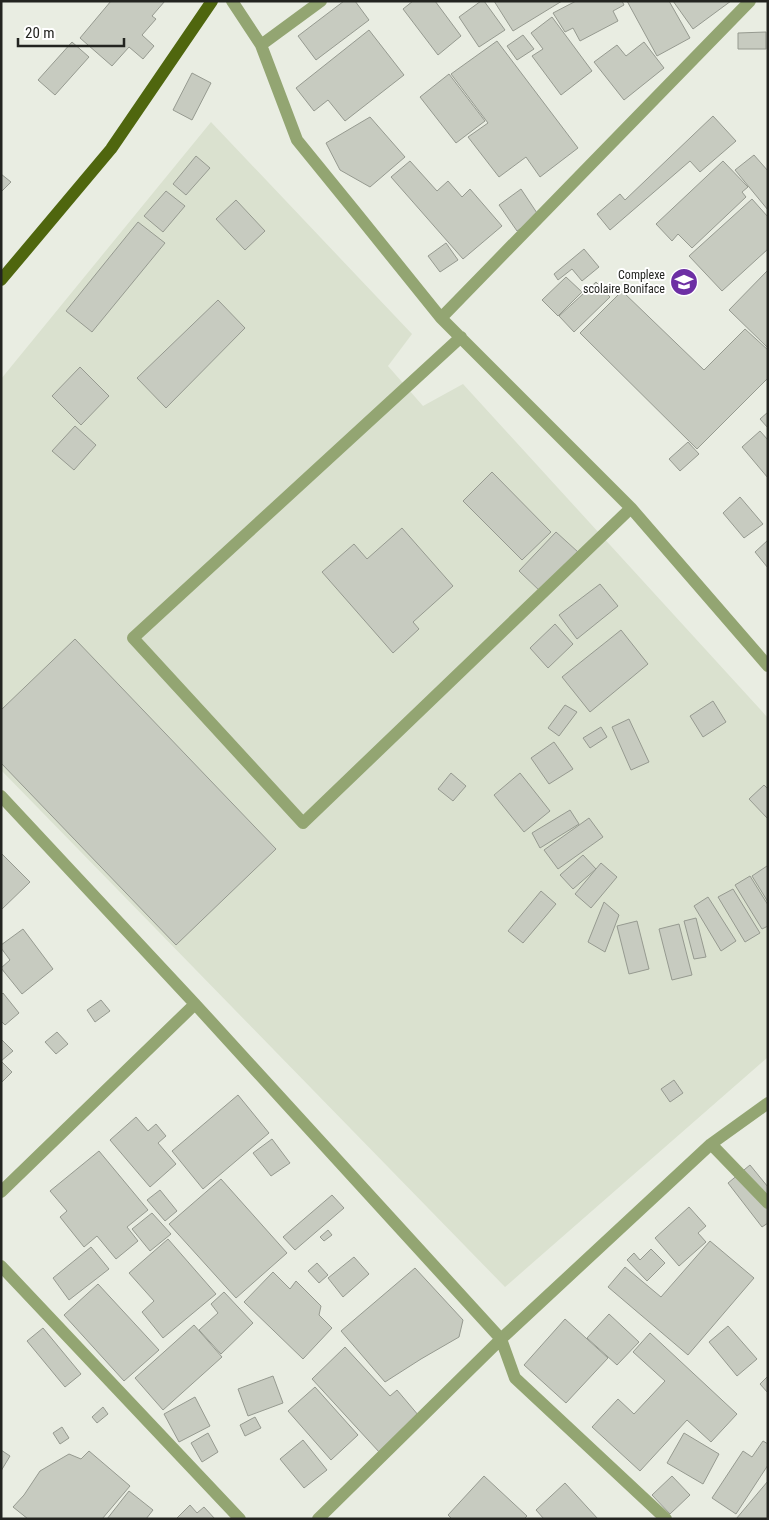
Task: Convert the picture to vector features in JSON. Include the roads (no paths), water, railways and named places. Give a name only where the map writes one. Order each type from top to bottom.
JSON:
[{"type":"main road","points":[[1,280],[111,149],[212,1]]},
{"type":"street","points":[[232,1],[261,45],[298,140],[441,318],[631,508],[768,666]]},
{"type":"street","points":[[261,45],[321,1]]},
{"type":"street","points":[[441,318],[750,1]]},
{"type":"street","points":[[461,336],[133,638],[302,823],[631,508]]},
{"type":"street","points":[[1,796],[195,1004],[501,1339],[515,1378],[666,1519]]},
{"type":"street","points":[[1,1192],[195,1004]]},
{"type":"street","points":[[318,1519],[501,1339],[710,1144],[768,1103]]},
{"type":"street","points":[[710,1144],[768,1202]]},
{"type":"street","points":[[1,1266],[240,1519]]},
{"type":"place","name":"Complexe scolaire Boniface","points":[[684,282]]}]
